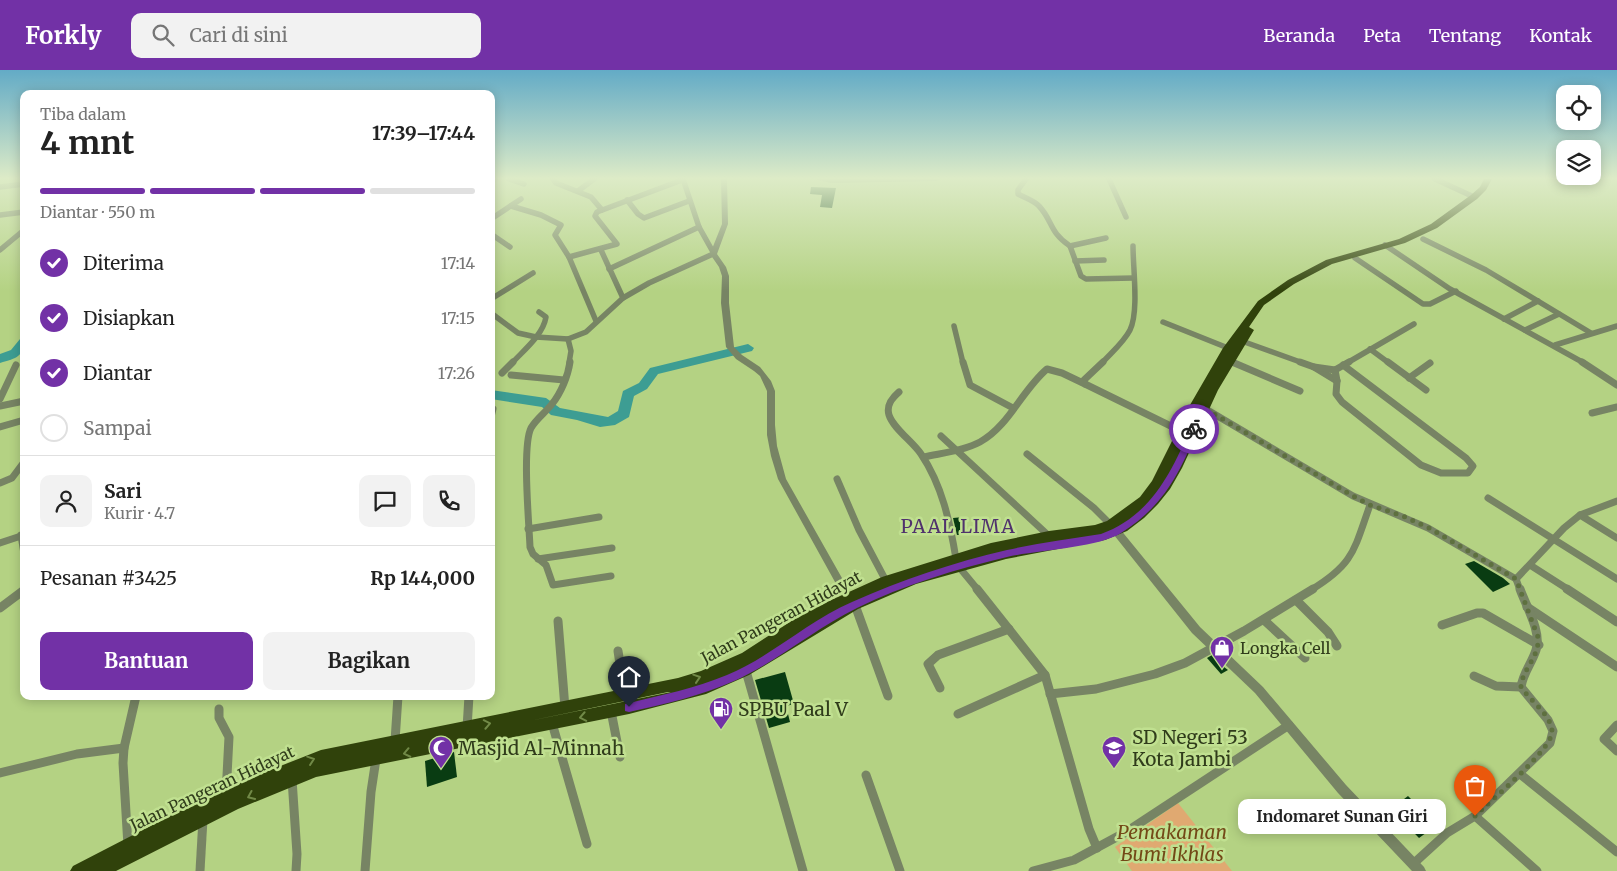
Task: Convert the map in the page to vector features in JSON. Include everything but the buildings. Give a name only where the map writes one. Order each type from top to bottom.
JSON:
[{"type":"highway","name":"Jalan Pangeran Hidayat","points":[[729,672],[746,671],[818,625],[851,601],[886,581],[957,563],[1020,550],[1101,537],[1153,504],[1166,486],[1176,470],[1200,406],[1235,342],[1262,313],[1297,285],[1342,261],[1416,236],[1447,216]]},
{"type":"highway","name":"Jalan Pangeran Hidayat","points":[[1342,261],[1388,247],[1423,240],[1457,216]]},
{"type":"highway","name":"Jalan Pangeran Hidayat","points":[[100,871],[129,850],[226,795],[291,767],[321,757],[395,741],[552,723],[611,711],[729,672],[812,616],[851,601],[920,579],[992,548],[1048,536],[1114,528],[1144,500],[1166,468],[1183,432],[1230,361],[1235,342]]},
{"type":"highway","name":"Jalan Pangeran Hidayat","points":[[78,871],[203,819],[292,778],[316,770],[376,759],[565,708],[625,696],[679,690]]},
{"type":"street","points":[[543,216],[561,225],[555,234],[569,257],[596,321]]},
{"type":"street","points":[[569,257],[601,250],[617,244],[595,216]]},
{"type":"street","points":[[695,216],[713,253],[726,272],[725,298],[732,349],[759,370],[769,384],[771,391],[770,437],[782,479],[851,601],[888,696]]},
{"type":"street","points":[[495,317],[512,330],[536,337],[568,339],[586,332],[623,298],[649,283],[713,253],[720,240],[725,224],[725,216]]},
{"type":"street","points":[[1046,216],[1052,231],[1070,246],[1081,276],[1086,279],[1133,278]]},
{"type":"street","points":[[609,269],[699,227]]},
{"type":"street","points":[[0,250],[20,233]]},
{"type":"street","points":[[495,237],[510,246]]},
{"type":"street","points":[[1070,246],[1106,238]]},
{"type":"street","points":[[1423,240],[1486,270],[1591,332]]},
{"type":"street","points":[[1085,384],[1084,380],[1100,366],[1130,330],[1136,303],[1133,278],[1133,246]]},
{"type":"street","points":[[1388,247],[1456,291],[1524,330],[1555,345],[1617,385]]},
{"type":"street","points":[[601,250],[623,298]]},
{"type":"street","points":[[1076,260],[1104,260]]},
{"type":"street","points":[[1342,261],[1424,304],[1430,304],[1456,291]]},
{"type":"street","points":[[495,297],[533,273]]},
{"type":"street","points":[[1504,319],[1538,301]]},
{"type":"street","points":[[502,373],[536,337],[547,320],[539,312]]},
{"type":"street","points":[[1524,330],[1559,314]]},
{"type":"street","points":[[1162,322],[1235,342],[1314,367],[1336,370],[1414,324]]},
{"type":"street","points":[[954,326],[970,385],[1013,408]]},
{"type":"street","points":[[1555,345],[1591,332],[1617,326]]},
{"type":"street","points":[[568,339],[570,364],[564,380],[553,403],[532,426],[527,442],[528,529],[531,551],[546,565],[553,585],[611,576]]},
{"type":"street","points":[[1370,349],[1426,390]]},
{"type":"street","points":[[1230,361],[1300,391]]},
{"type":"street","points":[[1409,378],[1430,363]]},
{"type":"street","points":[[0,399],[2,388],[16,365]]},
{"type":"street","points":[[1336,370],[1336,394],[1342,402],[1421,465],[1442,473],[1468,473],[1472,470],[1473,466],[1466,458],[1343,365]]},
{"type":"street","points":[[1314,367],[1337,381]]},
{"type":"street","points":[[924,458],[966,447],[984,439],[997,427],[1025,391],[1047,369],[1062,373],[1183,432]]},
{"type":"street","points":[[511,375],[564,380]]},
{"type":"street","points":[[899,392],[891,400],[888,414],[924,458],[942,496],[948,515],[957,563],[1045,675],[1089,829],[1097,848]]},
{"type":"street","points":[[0,406],[20,402]]},
{"type":"street","points":[[1026,454],[1094,508],[1114,528],[1184,616],[1212,647],[1259,690],[1342,789],[1417,868],[1447,833],[1475,816],[1550,743],[1553,732],[1548,720],[1521,687],[1521,681],[1539,645],[1538,637],[1516,579],[1429,528],[1403,516],[1370,505],[1200,406]]},
{"type":"street","points":[[1592,413],[1617,407]]},
{"type":"street","points":[[0,427],[20,421]]},
{"type":"street","points":[[941,436],[1048,536]]},
{"type":"street","points":[[0,483],[12,478],[20,467]]},
{"type":"street","points":[[837,479],[859,530],[886,581]]},
{"type":"street","points":[[1488,498],[1617,578]]},
{"type":"street","points":[[1516,579],[1564,528],[1580,515],[1617,501]]},
{"type":"street","points":[[1050,694],[1120,685],[1171,669],[1264,620],[1326,581],[1347,563],[1357,544],[1370,505]]},
{"type":"street","points":[[1580,515],[1617,538]]},
{"type":"street","points":[[528,529],[599,518]]},
{"type":"street","points":[[0,543],[20,536]]},
{"type":"street","points":[[538,558],[612,548]]},
{"type":"street","points":[[1530,565],[1617,622]]},
{"type":"street","points":[[0,608],[20,593]]},
{"type":"street","points":[[1296,600],[1328,632],[1337,646]]},
{"type":"street","points":[[1527,607],[1617,667]]},
{"type":"street","points":[[1442,625],[1477,613],[1484,613],[1539,645]]},
{"type":"street","points":[[1264,620],[1305,658]]},
{"type":"street","points":[[558,621],[565,708]]},
{"type":"street","points":[[940,688],[930,670],[928,664],[930,661],[938,655],[1009,629]]},
{"type":"street","points":[[618,652],[625,696]]},
{"type":"street","points":[[746,671],[803,871]]},
{"type":"street","points":[[958,714],[1045,675]]},
{"type":"street","points":[[1474,676],[1483,682],[1495,686],[1521,687]]},
{"type":"street","points":[[129,850],[124,748],[135,700]]},
{"type":"street","points":[[395,741],[398,700]]},
{"type":"street","points":[[466,734],[469,700]]},
{"type":"street","points":[[219,709],[219,718],[229,737],[226,795]]},
{"type":"street","points":[[611,711],[620,757]]},
{"type":"street","points":[[552,723],[587,844]]},
{"type":"street","points":[[1033,871],[1074,860],[1126,832],[1289,725]]},
{"type":"street","points":[[1617,725],[1604,739],[1617,751]]},
{"type":"street","points":[[0,773],[77,754],[124,748]]},
{"type":"street","points":[[365,871],[371,792],[376,759]]},
{"type":"street","points":[[1520,774],[1617,852]]},
{"type":"street","points":[[866,775],[900,871]]},
{"type":"street","points":[[292,778],[297,854],[296,871]]},
{"type":"street","points":[[1475,816],[1537,871]]},
{"type":"street","points":[[200,871],[203,819]]},
{"type":"green space","name":"Pemakaman Bumi Ikhlas","points":[[1178,803],[1232,871],[1132,871],[1115,847]]},
{"type":"waterway","points":[[0,359],[15,353],[20,347]]},
{"type":"waterway","points":[[495,395],[546,403],[556,412],[578,415],[600,422],[610,422],[624,414],[628,394],[643,386],[654,371],[748,348]]},
{"type":"way so far","points":[[1194,429],[1204,408],[1353,496],[1370,505],[1403,516],[1429,528],[1516,579],[1538,637],[1539,645],[1521,681],[1521,687],[1548,720],[1553,732],[1550,743],[1475,816]]},
{"type":"place","name":"Longka Cell","points":[[1222,669]]},
{"type":"place","name":"SPBU Paal V","points":[[721,730]]},
{"type":"place","name":"Masjid Al-Minnah","points":[[441,769]]},
{"type":"place","name":"SD Negeri 53 Kota Jambi","points":[[1114,769]]},
{"type":"place","name":"Indomaret Sunan Giri","points":[[1475,816]]},
{"type":"district","name":"PAAL LIMA","points":[[958,526]]},
{"type":"route","points":[[629,707],[706,688],[731,678],[746,671],[818,625],[854,605],[920,579],[1020,550],[1101,537],[1117,532],[1153,504],[1176,470],[1194,429]]}]
